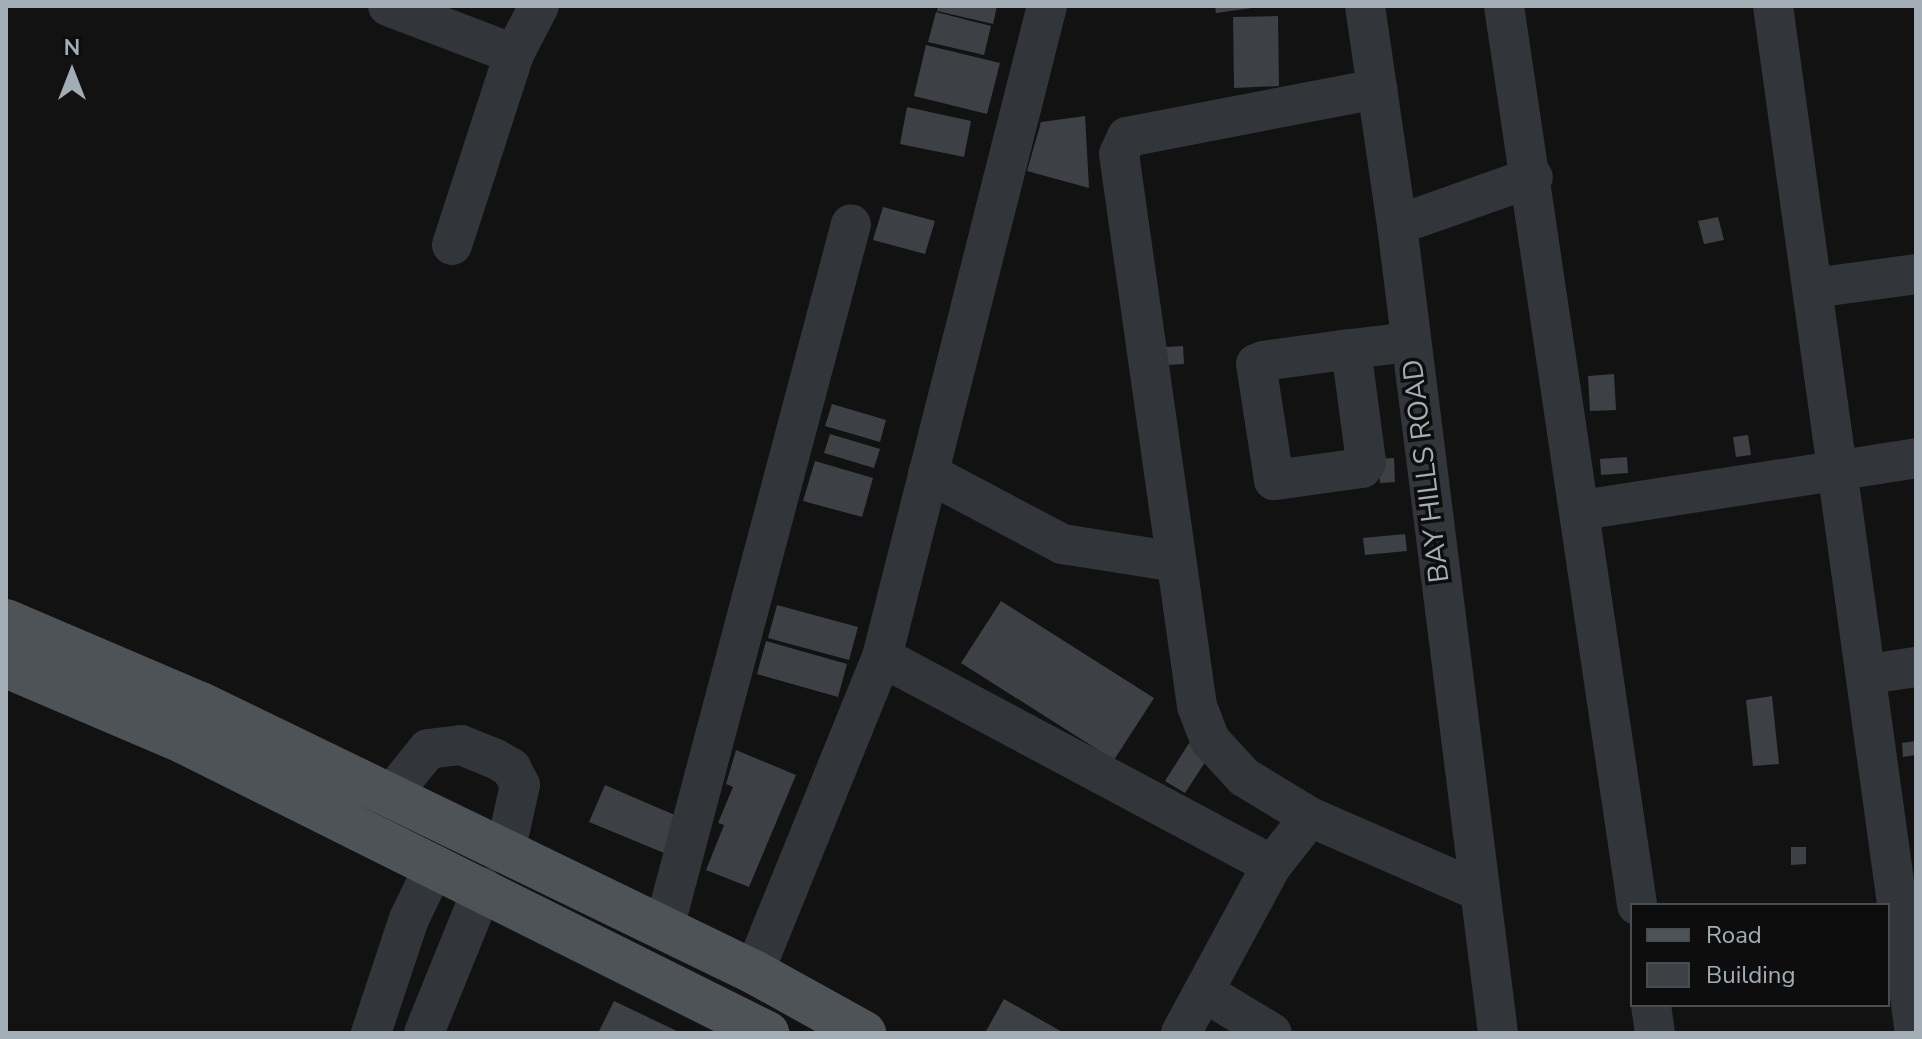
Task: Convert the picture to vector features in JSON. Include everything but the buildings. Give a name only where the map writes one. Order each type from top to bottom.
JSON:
[{"type":"main road","points":[[6,621],[201,704],[754,972],[864,1033]]},
{"type":"main road","points":[[6,666],[184,742],[483,888],[767,1033]]},
{"type":"main road","points":[[578,936],[597,896]]},
{"type":"street","points":[[388,6],[514,54]]},
{"type":"street","points":[[452,245],[514,54],[539,6]]},
{"type":"street","points":[[754,972],[882,657],[1047,6]]},
{"type":"street","name":"BAY HILLS ROAD","points":[[1365,6],[1397,225],[1477,890],[1498,1033]]},
{"type":"street","points":[[1504,6],[1533,177],[1637,903]]},
{"type":"street","points":[[1773,6],[1869,674],[1915,1033]]},
{"type":"street","points":[[1377,89],[1127,137],[1119,154],[1197,706],[1210,740],[1244,777],[1310,817],[1477,890]]},
{"type":"street","points":[[1397,225],[1533,177]]},
{"type":"street","points":[[664,928],[851,224]]},
{"type":"street","points":[[1813,288],[1916,274]]},
{"type":"street","points":[[1351,349],[1410,342]]},
{"type":"street","points":[[1582,510],[1916,458]]},
{"type":"street","points":[[928,473],[1062,544],[1177,562]]},
{"type":"street","points":[[882,657],[1272,865]]},
{"type":"street","points":[[1869,674],[1916,667]]},
{"type":"street","points":[[390,796],[428,749],[461,745],[494,758],[511,768],[520,785],[505,852]]},
{"type":"street","points":[[1181,1033],[1272,865],[1310,817]]},
{"type":"street","points":[[371,1033],[409,919],[435,865]]},
{"type":"street","points":[[424,1033],[483,888]]},
{"type":"street","points":[[1204,992],[1272,1033]]},
{"type":"street","points":[[1651,1007],[1655,1033]]}]
